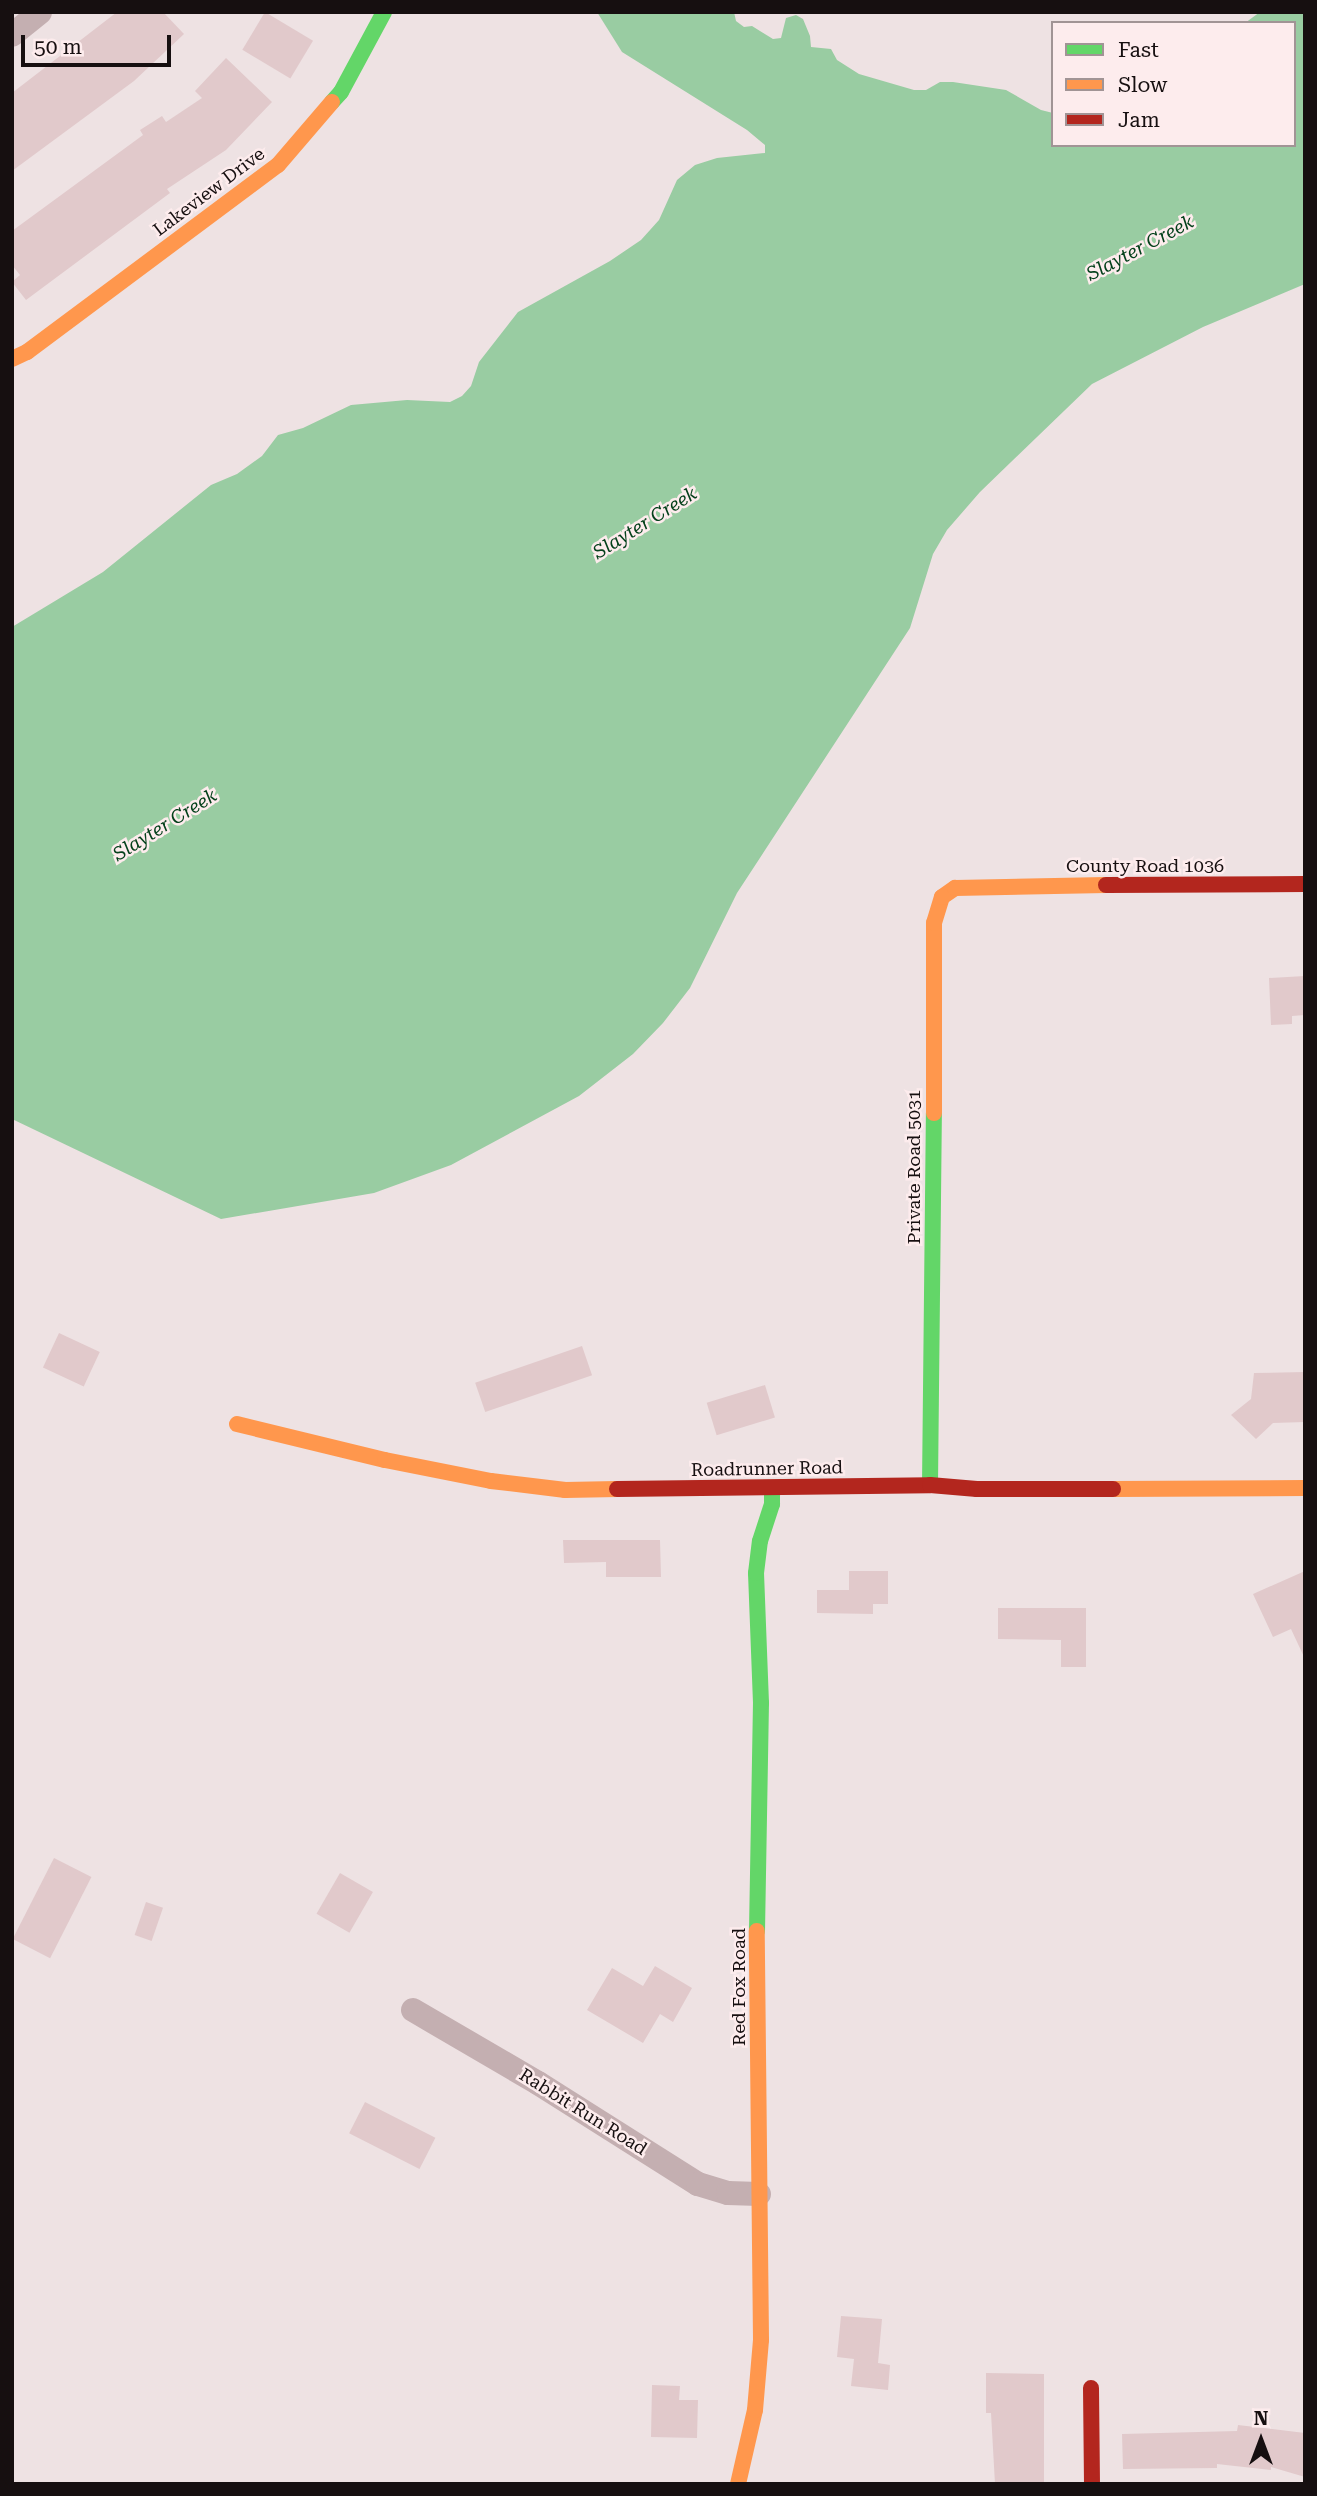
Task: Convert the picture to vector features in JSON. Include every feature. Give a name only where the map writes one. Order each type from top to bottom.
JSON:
[{"type":"street","points":[[12,35],[40,12]]},
{"type":"street","name":"Lakeview Drive","points":[[12,359],[38,344],[278,165],[341,92],[384,12]]},
{"type":"street","name":"County Road 1036","points":[[985,886],[1305,884]]},
{"type":"street","name":"Private Road 5031","points":[[930,1485],[934,923],[942,897],[947,891],[985,886]]},
{"type":"street","name":"Roadrunner Road","points":[[237,1424],[385,1460],[491,1481],[565,1490],[930,1485],[977,1489],[1305,1488]]},
{"type":"street","name":"Red Fox Road","points":[[738,2484],[749,2447],[759,2381],[757,1882],[761,1703],[756,1573],[760,1541],[772,1504],[772,1489]]},
{"type":"street","name":"Rabbit Run Road","points":[[413,2010],[538,2083],[698,2183],[728,2193],[760,2194]]},
{"type":"street","points":[[1091,2388],[1092,2484]]},
{"type":"water","name":"Slayter Creek","points":[[597,12],[734,12],[736,21],[744,27],[752,26],[773,39],[781,38],[786,18],[796,15],[803,19],[811,47],[831,49],[837,60],[859,74],[914,90],[926,90],[940,82],[953,82],[1006,90],[1041,110],[1051,112],[1051,147],[1296,147],[1296,21],[1248,21],[1260,12],[1305,12],[1305,284],[1203,327],[1092,384],[980,492],[947,530],[933,554],[910,628],[737,893],[690,988],[663,1023],[633,1054],[579,1096],[451,1165],[374,1193],[221,1219],[12,1119],[12,627],[103,572],[211,485],[237,474],[262,456],[278,435],[303,428],[351,405],[407,400],[450,402],[462,396],[471,386],[479,362],[518,312],[610,261],[641,240],[659,220],[677,180],[695,165],[717,158],[765,153],[765,145],[747,130],[622,52]]},
{"type":"building","points":[[117,12],[163,12],[184,34],[134,81],[12,171],[12,93]]},
{"type":"building","points":[[265,12],[313,41],[290,79],[242,50]]},
{"type":"building","points":[[226,58],[272,102],[226,150],[167,189],[170,193],[26,300],[12,282],[20,275],[12,265],[12,231],[143,135],[140,130],[162,116],[166,122],[202,98],[195,91]]},
{"type":"building","points":[[1305,976],[1305,1015],[1292,1016],[1292,1024],[1271,1025],[1269,978]]},
{"type":"building","points":[[59,1333],[100,1352],[84,1386],[43,1367]]},
{"type":"building","points":[[582,1346],[592,1375],[485,1412],[475,1383]]},
{"type":"building","points":[[1305,1372],[1305,1422],[1273,1423],[1256,1439],[1231,1415],[1251,1399],[1254,1373]]},
{"type":"building","points":[[765,1385],[775,1418],[717,1435],[707,1403]]},
{"type":"building","points":[[563,1540],[660,1540],[661,1577],[606,1577],[606,1562],[564,1563]]},
{"type":"building","points":[[849,1571],[888,1571],[888,1604],[873,1604],[873,1614],[817,1613],[817,1590],[849,1590]]},
{"type":"building","points":[[1305,1571],[1305,1659],[1291,1629],[1273,1637],[1253,1594]]},
{"type":"building","points":[[998,1608],[1086,1608],[1086,1667],[1061,1667],[1061,1640],[998,1639]]},
{"type":"building","points":[[54,1858],[91,1877],[50,1958],[13,1939]]},
{"type":"building","points":[[340,1873],[373,1892],[349,1933],[316,1914]]},
{"type":"building","points":[[146,1902],[163,1908],[152,1941],[135,1935]]},
{"type":"building","points":[[655,1966],[692,1988],[673,2022],[660,2014],[643,2043],[587,2010],[612,1968],[643,1986]]},
{"type":"building","points":[[365,2102],[435,2138],[419,2169],[349,2133]]},
{"type":"building","points":[[841,2316],[882,2319],[878,2363],[890,2365],[888,2390],[851,2386],[854,2359],[837,2357]]},
{"type":"building","points":[[986,2373],[1044,2374],[1044,2484],[995,2484],[991,2413],[986,2413]]},
{"type":"building","points":[[652,2385],[680,2386],[679,2400],[698,2400],[697,2438],[651,2437]]},
{"type":"building","points":[[1238,2425],[1305,2433],[1305,2477],[1271,2467],[1271,2470],[1217,2464],[1217,2468],[1123,2469],[1122,2434],[1237,2431]]},
{"type":"traffic: fast","points":[[332,102],[341,92],[384,12]]},
{"type":"traffic: fast","points":[[930,1485],[934,1113]]},
{"type":"traffic: fast","points":[[757,1931],[761,1703],[756,1573],[760,1541],[772,1504],[772,1489]]},
{"type":"traffic: slow","points":[[12,359],[27,352],[278,165],[332,102]]},
{"type":"traffic: slow","points":[[934,1113],[934,923],[942,897],[955,888],[1106,885]]},
{"type":"traffic: slow","points":[[237,1424],[385,1460],[491,1481],[565,1490],[617,1489]]},
{"type":"traffic: slow","points":[[1113,1489],[1305,1488]]},
{"type":"traffic: slow","points":[[738,2484],[755,2410],[761,2340],[757,1931]]},
{"type":"traffic: jam","points":[[1106,885],[1305,884]]},
{"type":"traffic: jam","points":[[617,1489],[930,1485],[977,1489],[1113,1489]]},
{"type":"traffic: jam","points":[[1091,2388],[1092,2484]]}]
